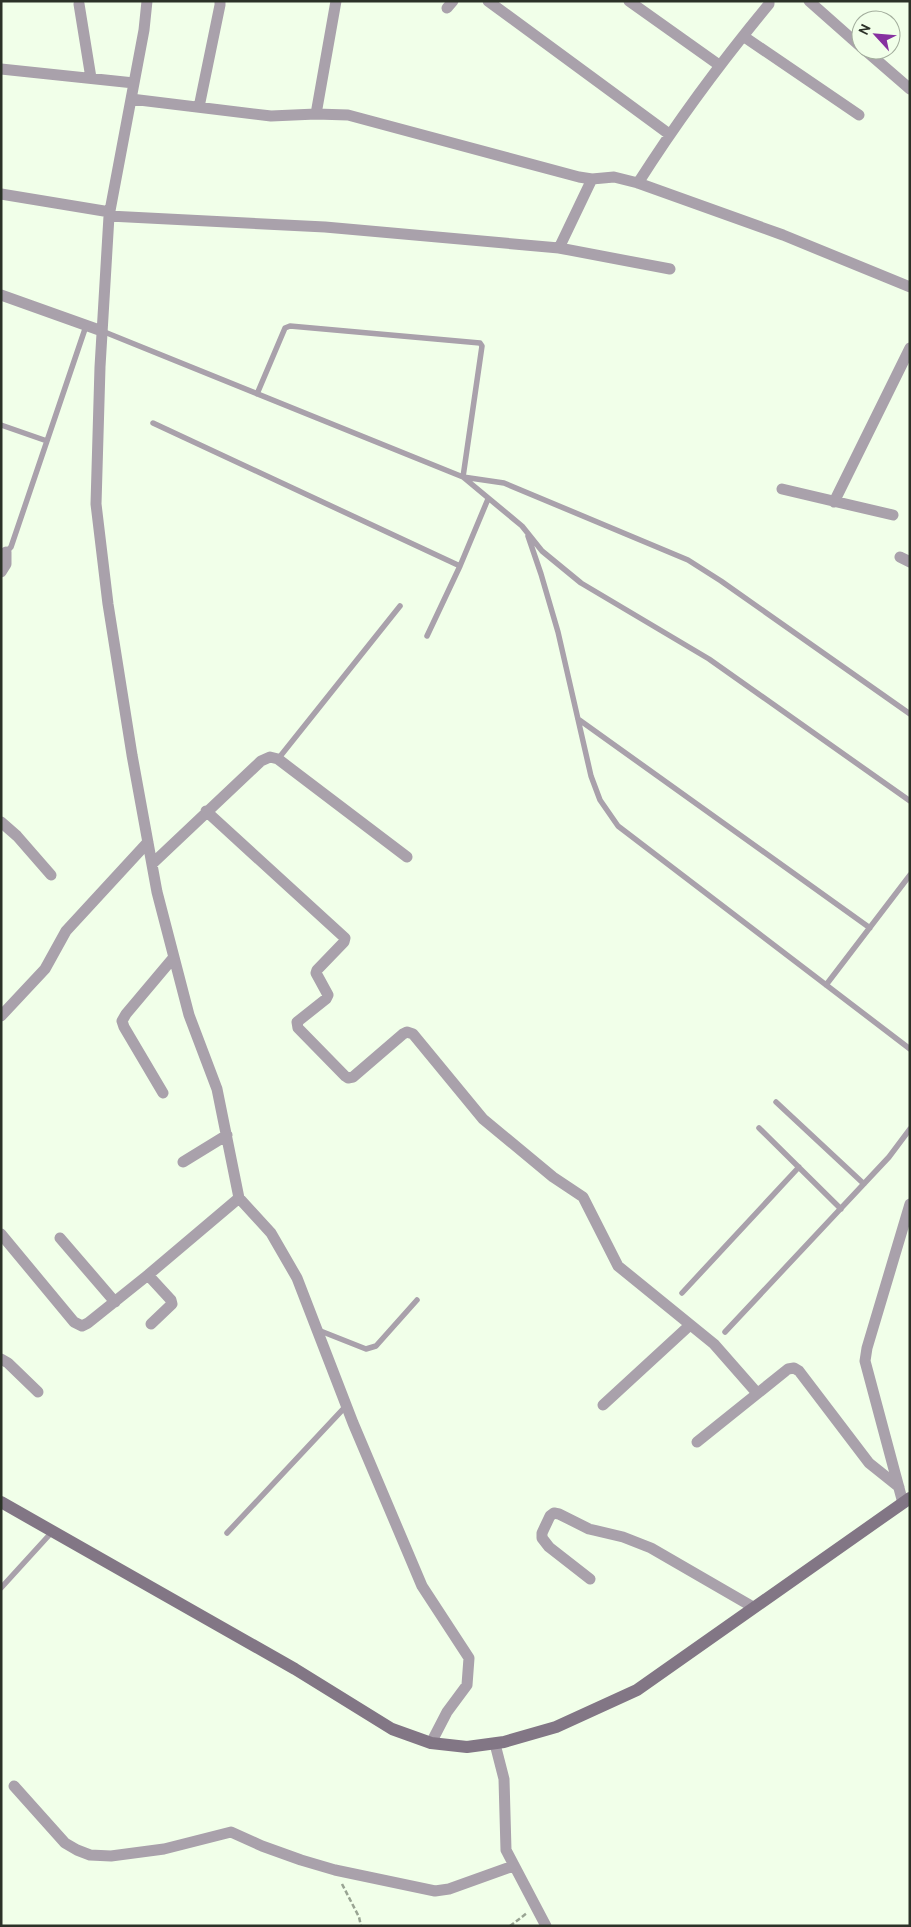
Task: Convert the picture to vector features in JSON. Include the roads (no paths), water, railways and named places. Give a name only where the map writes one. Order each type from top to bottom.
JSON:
[{"type":"street","points":[[147,1],[144,30],[109,214],[102,331],[96,504],[108,604],[158,892],[189,1015],[217,1089],[239,1198],[271,1233],[297,1278],[346,1406],[422,1586],[469,1658],[467,1685],[447,1712],[431,1743]]},
{"type":"street","points":[[199,107],[220,1]]},
{"type":"street","points":[[316,114],[336,1]]},
{"type":"street","points":[[488,1],[669,134]]},
{"type":"street","points":[[629,1],[719,65]]},
{"type":"street","points":[[809,1],[851,38]]},
{"type":"street","points":[[638,183],[669,134],[719,65],[771,2]]},
{"type":"street","points":[[78,4],[91,78]]},
{"type":"street","points":[[743,36],[859,115]]},
{"type":"street","points":[[877,60],[910,89]]},
{"type":"street","points":[[1,69],[134,83]]},
{"type":"street","points":[[131,99],[271,116],[348,115],[569,175],[592,179],[614,177],[638,183],[783,235],[910,288]]},
{"type":"street","points":[[559,248],[592,179]]},
{"type":"street","points":[[1,194],[109,214],[325,228],[559,248],[670,269]]},
{"type":"street","points":[[1,295],[102,331]]},
{"type":"street","points":[[834,502],[910,348]]},
{"type":"street","points":[[782,489],[893,515]]},
{"type":"street","points":[[1,572],[6,564],[4,553]]},
{"type":"street","points":[[152,864],[261,761],[270,758],[278,759],[407,856]]},
{"type":"street","points":[[206,811],[345,938],[344,942],[316,973],[316,977],[328,996],[297,1022],[298,1028],[348,1078],[352,1077],[403,1034],[407,1032],[413,1034],[484,1119],[552,1178],[583,1197],[618,1266],[714,1344],[757,1393]]},
{"type":"street","points":[[1,822],[17,836],[51,875]]},
{"type":"street","points":[[1,1016],[45,969],[66,931],[148,842]]},
{"type":"street","points":[[163,1094],[124,1028],[122,1021],[174,957]]},
{"type":"street","points":[[183,1162],[227,1135]]},
{"type":"street","points":[[1,1234],[74,1322],[82,1326],[115,1302],[239,1198]]},
{"type":"street","points":[[1,1502],[295,1669],[392,1729],[431,1743],[466,1747],[504,1742],[556,1727],[637,1690],[906,1500],[899,1487],[865,1362],[867,1348],[910,1204]]},
{"type":"street","points":[[60,1238],[115,1302]]},
{"type":"street","points":[[148,1275],[172,1304],[151,1324]]},
{"type":"street","points":[[603,1405],[690,1325]]},
{"type":"street","points":[[1,1359],[8,1363],[38,1392]]},
{"type":"street","points":[[697,1442],[788,1368],[794,1368],[799,1371],[869,1463],[899,1487]]},
{"type":"street","points":[[590,1579],[545,1543],[542,1533],[550,1516],[554,1513],[589,1529],[637,1542],[754,1606]]},
{"type":"street","points":[[495,1744],[504,1779],[506,1850],[546,1926]]},
{"type":"street","points":[[14,1786],[65,1842],[77,1850],[90,1855],[111,1856],[164,1849],[231,1832],[262,1846],[336,1870],[435,1891],[449,1889],[513,1866]]},
{"type":"lane","points":[[4,553],[11,547],[86,326]]},
{"type":"lane","points":[[257,394],[287,326],[478,342],[482,346],[463,477]]},
{"type":"lane","points":[[102,331],[463,477],[504,483],[688,560],[721,581],[910,714]]},
{"type":"lane","points":[[153,422],[460,566]]},
{"type":"lane","points":[[1,425],[47,442]]},
{"type":"lane","points":[[463,477],[527,532],[542,551],[581,583],[709,659],[910,801]]},
{"type":"lane","points":[[427,636],[460,566],[488,498]]},
{"type":"lane","points":[[527,532],[558,632],[591,776],[600,800],[618,826],[910,1049]]},
{"type":"lane","points":[[278,759],[400,606]]},
{"type":"lane","points":[[578,719],[870,928]]},
{"type":"lane","points":[[826,985],[910,875]]},
{"type":"lane","points":[[776,1102],[864,1184]]},
{"type":"lane","points":[[759,1128],[841,1208]]},
{"type":"lane","points":[[724,1332],[889,1157],[910,1129]]},
{"type":"lane","points":[[682,1293],[799,1167]]},
{"type":"lane","points":[[317,1330],[366,1349],[372,1349],[417,1300]]},
{"type":"lane","points":[[227,1533],[346,1406]]},
{"type":"lane","points":[[1,1588],[53,1532]]}]
